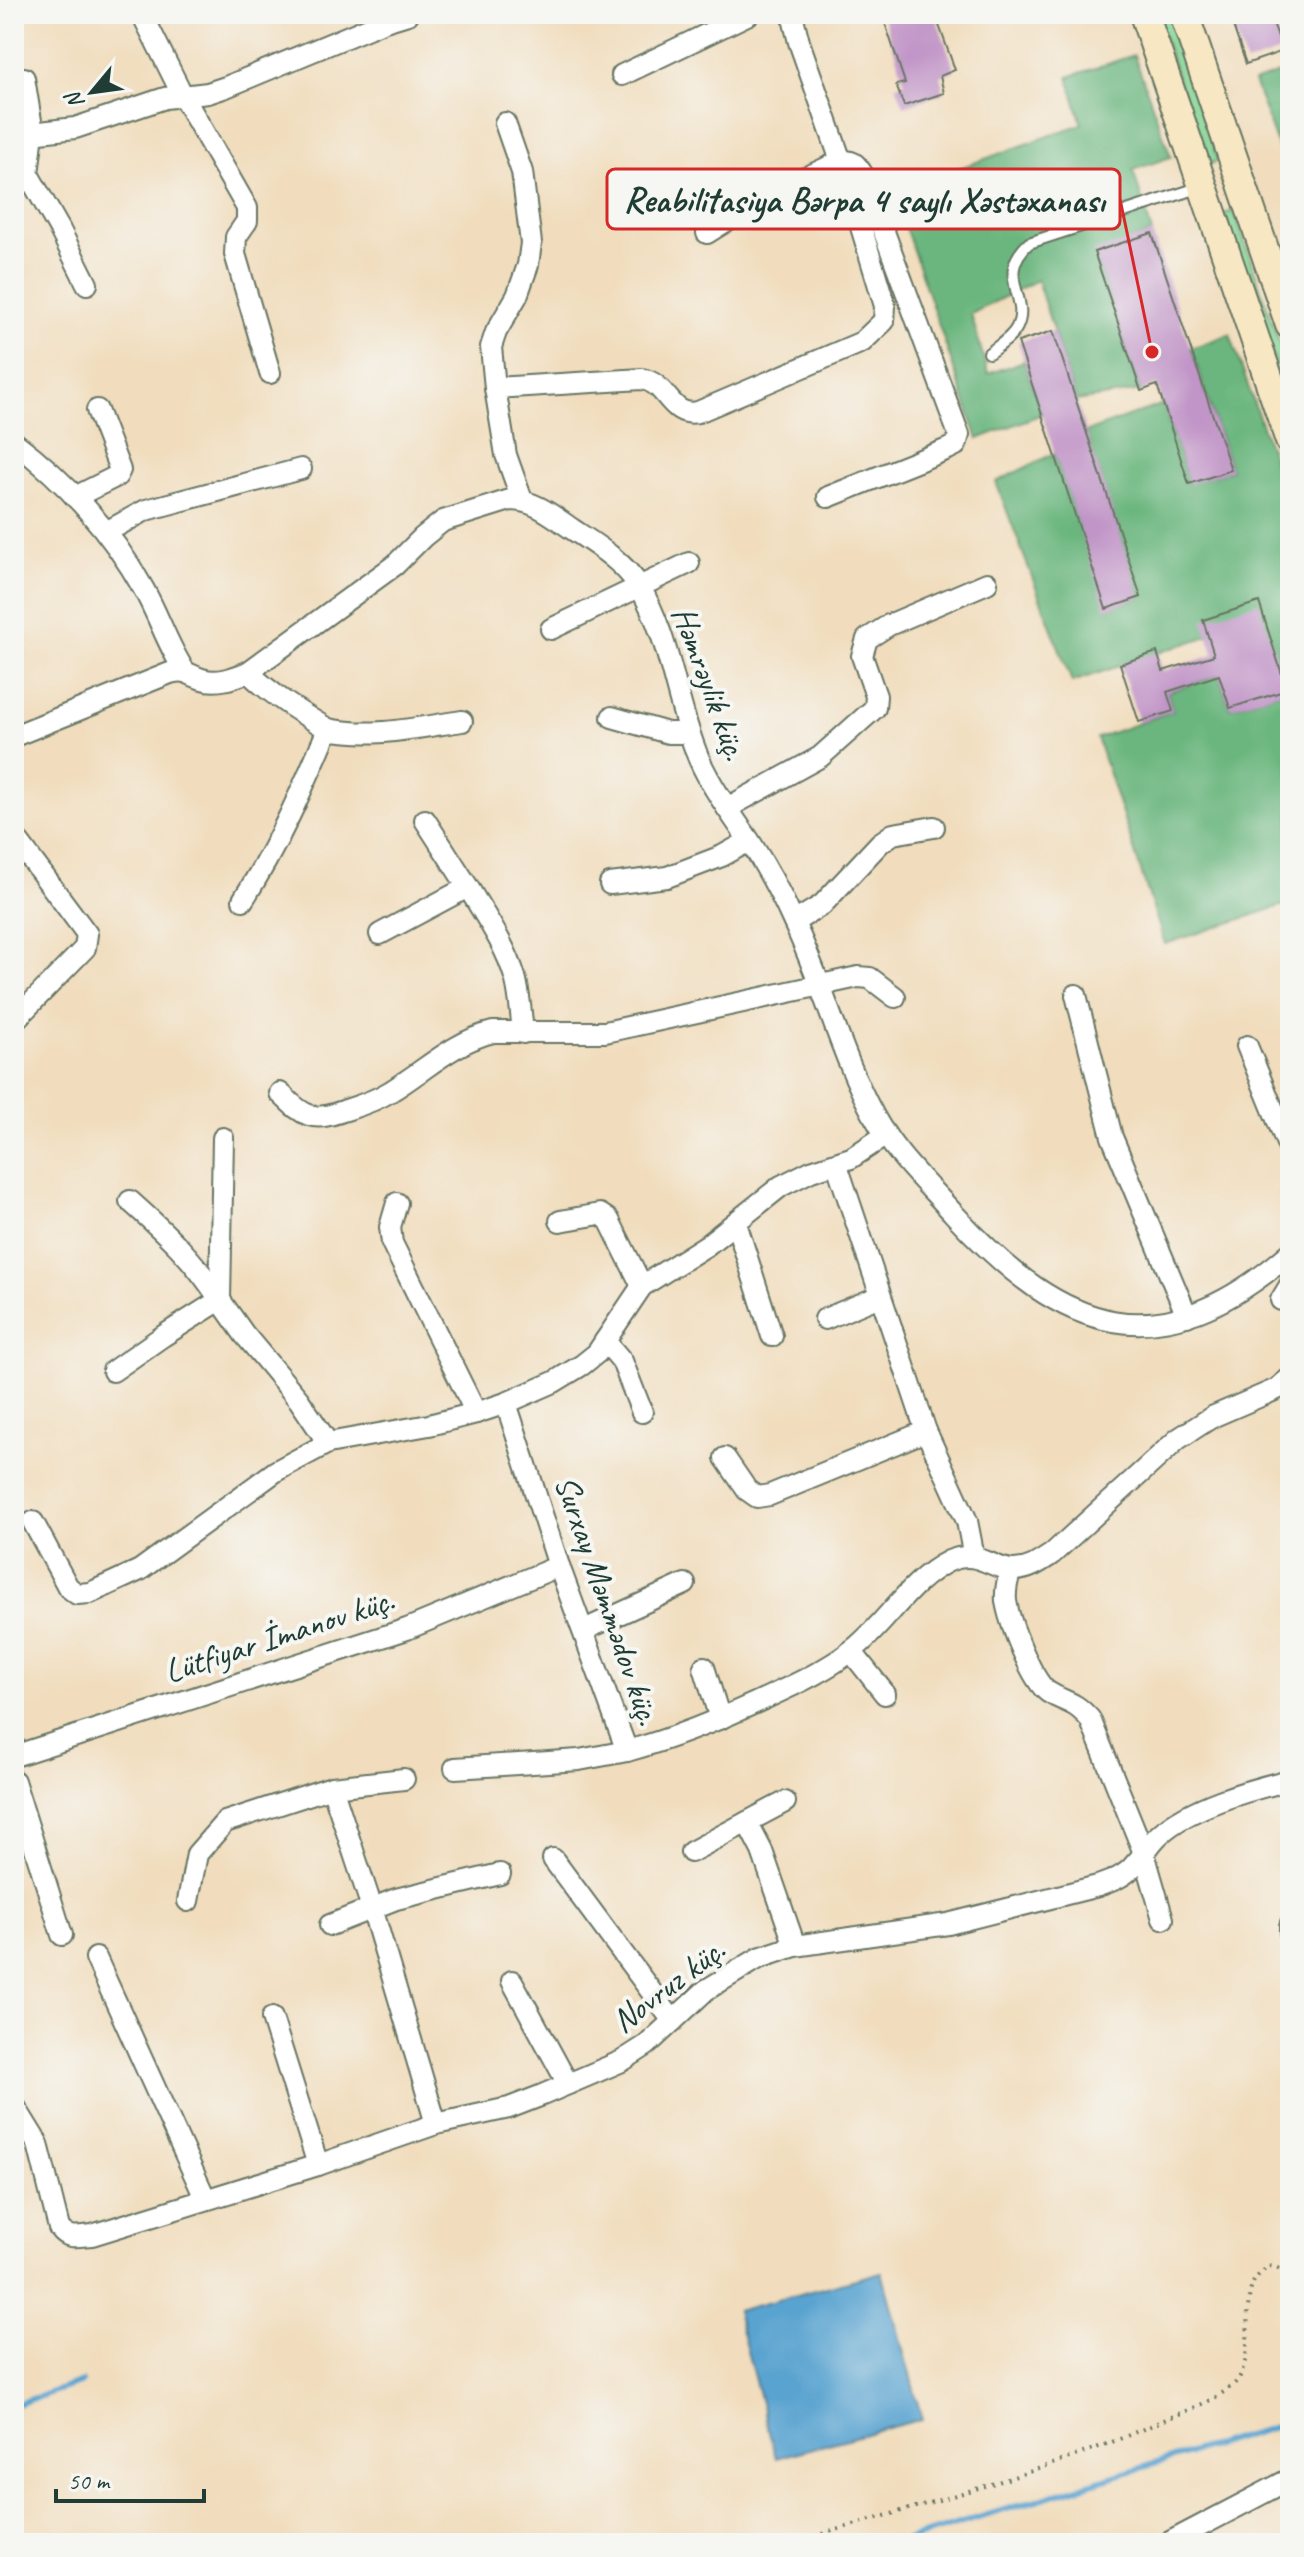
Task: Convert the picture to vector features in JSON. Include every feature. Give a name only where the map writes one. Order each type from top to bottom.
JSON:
[{"type":"main road","points":[[1144,14],[1290,441]]},
{"type":"main road","points":[[1184,14],[1290,325]]},
{"type":"main road","points":[[1203,187],[1239,175]]},
{"type":"street","points":[[142,14],[183,96],[247,208],[247,221],[236,237],[235,254],[270,373]]},
{"type":"street","points":[[22,134],[75,128],[165,98],[226,87],[384,17],[408,14]]},
{"type":"street","points":[[622,75],[749,14]]},
{"type":"street","points":[[495,388],[652,380],[676,409],[688,414],[862,342],[884,321],[885,306],[792,14]]},
{"type":"street","points":[[22,134],[24,78]]},
{"type":"street","points":[[14,103],[28,174],[87,284]]},
{"type":"street","points":[[14,442],[75,497],[106,532],[128,561],[184,670],[202,679],[220,681],[248,672],[395,565],[443,521],[500,502],[522,500],[506,455],[491,347],[517,296],[528,265],[531,243],[522,172],[505,123]]},
{"type":"street","points":[[707,233],[766,196],[841,161],[850,160],[863,175],[959,435],[956,445],[948,449],[828,497]]},
{"type":"street","points":[[75,497],[117,476],[120,470],[97,410]]},
{"type":"street","points":[[106,532],[146,510],[301,469]]},
{"type":"street","name":"Həmrəylik küç.","points":[[522,500],[540,508],[605,551],[638,586],[659,629],[689,733],[700,760],[794,922],[863,1093],[886,1135],[964,1226],[1009,1268],[1056,1299],[1092,1317],[1135,1326],[1187,1316],[1238,1292],[1266,1274],[1290,1253]]},
{"type":"street","points":[[551,629],[689,563]]},
{"type":"street","points":[[727,808],[820,757],[875,708],[876,696],[862,656],[867,639],[889,625],[987,583]]},
{"type":"street","points":[[14,736],[153,678],[184,670]]},
{"type":"street","points":[[248,672],[296,710],[328,729],[376,734],[462,721]]},
{"type":"street","points":[[612,717],[668,733],[689,733]]},
{"type":"street","points":[[243,900],[269,860],[328,729]]},
{"type":"street","points":[[425,820],[502,943],[516,979],[523,1033]]},
{"type":"street","points":[[794,922],[822,905],[880,843],[893,834],[934,827]]},
{"type":"street","points":[[14,836],[87,934],[85,948],[14,1021]]},
{"type":"street","points":[[610,884],[667,877],[722,856],[749,841]]},
{"type":"street","points":[[380,934],[468,887]]},
{"type":"street","points":[[280,1093],[298,1110],[312,1116],[331,1115],[390,1092],[477,1036],[493,1032],[605,1032],[858,977],[870,978],[895,997]]},
{"type":"street","points":[[1076,995],[1112,1137],[1187,1316]]},
{"type":"street","points":[[1247,1046],[1290,1151]]},
{"type":"street","points":[[33,1522],[68,1587],[77,1594],[90,1593],[140,1570],[276,1471],[328,1443],[429,1425],[476,1413],[554,1382],[582,1365],[605,1341],[642,1286],[707,1245],[781,1186],[811,1171],[837,1165],[886,1135]]},
{"type":"street","points":[[220,1300],[223,1138]]},
{"type":"street","points":[[837,1165],[926,1431],[967,1521],[974,1557],[1011,1570],[1033,1566],[1052,1554],[1178,1439],[1212,1417],[1288,1384]]},
{"type":"street","points":[[130,1201],[179,1245],[199,1268],[244,1334],[299,1400],[328,1443]]},
{"type":"street","points":[[397,1203],[390,1227],[392,1243],[476,1413]]},
{"type":"street","points":[[560,1221],[600,1214],[609,1220],[642,1286]]},
{"type":"street","points":[[736,1223],[772,1336]]},
{"type":"street","points":[[825,1319],[880,1296]]},
{"type":"street","points":[[113,1371],[220,1300]]},
{"type":"street","points":[[605,1341],[622,1361],[642,1412]]},
{"type":"street","name":"Surxay Məmmədov küç.","points":[[506,1403],[559,1566],[627,1751],[720,1719],[823,1670],[873,1633],[929,1573],[952,1560],[974,1557]]},
{"type":"street","points":[[725,1458],[747,1490],[757,1497],[770,1495],[926,1431]]},
{"type":"street","name":"Lütfiyar İmanov küç.","points":[[14,1756],[407,1629],[559,1566]]},
{"type":"street","points":[[1011,1570],[1006,1586],[1007,1603],[1033,1675],[1047,1692],[1076,1703],[1090,1719],[1144,1853],[1163,1919]]},
{"type":"street","points":[[584,1630],[685,1584]]},
{"type":"street","points":[[851,1651],[885,1694]]},
{"type":"street","points":[[704,1667],[720,1719]]},
{"type":"street","points":[[455,1768],[579,1760],[627,1751]]},
{"type":"street","points":[[188,1901],[197,1854],[225,1822],[332,1787],[404,1779]]},
{"type":"street","name":"Novruz küç.","points":[[14,2105],[38,2144],[63,2235],[92,2235],[318,2165],[436,2124],[509,2108],[568,2084],[622,2061],[647,2045],[706,1990],[759,1958],[795,1946],[948,1924],[1098,1886],[1120,1877],[1134,1866],[1164,1831],[1202,1809],[1251,1790],[1290,1780]]},
{"type":"street","points":[[14,1781],[62,1935]]},
{"type":"street","points":[[332,1787],[372,1908],[436,2124]]},
{"type":"street","points":[[691,1852],[785,1802]]},
{"type":"street","points":[[747,1822],[762,1851],[795,1946]]},
{"type":"street","points":[[553,1859],[673,2021]]},
{"type":"street","points":[[330,1925],[396,1899],[500,1874]]},
{"type":"street","points":[[96,1958],[205,2198]]},
{"type":"street","points":[[512,1981],[568,2084]]},
{"type":"street","points":[[272,2018],[318,2165]]},
{"type":"street","points":[[1168,2543],[1290,2479]]},
{"type":"lane","points":[[989,353],[1017,327],[1020,318],[1013,267],[1017,254],[1029,243],[1203,187]]},
{"type":"lane","points":[[1290,1915],[1284,1933],[1290,1950]]},
{"type":"path","points":[[792,2543],[1054,2465],[1218,2396],[1236,2382],[1244,2366],[1249,2301],[1255,2279],[1268,2266],[1286,2274],[1290,2283]]},
{"type":"green space","points":[[1156,14],[1168,14],[1218,161],[1207,165]]},
{"type":"green space","points":[[1134,55],[1171,157],[1133,170],[1152,233],[1095,253],[1141,391],[1076,401],[1037,280],[971,314],[988,374],[1024,361],[1042,414],[978,439],[893,192],[1082,124],[1068,77]]},
{"type":"green space","points":[[1290,69],[1290,179],[1254,82]]},
{"type":"green space","points":[[1234,211],[1290,375],[1290,406],[1224,214]]},
{"type":"green space","points":[[1230,334],[1290,507],[1290,903],[1165,944],[1097,738],[1173,711],[1167,692],[1219,675],[1230,708],[1286,690],[1208,636],[1072,682],[996,482],[1055,453],[1107,608],[1140,597],[1086,432],[1163,404],[1189,483],[1231,470],[1191,348]]},
{"type":"water","points":[[882,2272],[922,2419],[776,2458],[736,2311]]},
{"type":"building","points":[[882,14],[935,14],[955,70],[940,76],[944,93],[904,106],[896,85],[905,83]]},
{"type":"building","points":[[1229,14],[1270,14],[1283,51],[1246,64]]},
{"type":"building","points":[[1152,233],[1231,470],[1189,484],[1157,385],[1141,391],[1094,252]]},
{"type":"building","points":[[1053,331],[1141,597],[1106,609],[1018,342]]},
{"type":"building","points":[[1259,602],[1287,690],[1230,708],[1219,675],[1167,692],[1173,711],[1139,722],[1120,664],[1157,652],[1163,671],[1214,655],[1203,620]]},
{"type":"waterway","points":[[14,2405],[82,2382]]},
{"type":"waterway","points":[[897,2543],[1290,2422]]},
{"type":"place","name":"Reabilitasiya Bәrpa 4 saylı Xəstəxanası","points":[[1152,352]]}]
